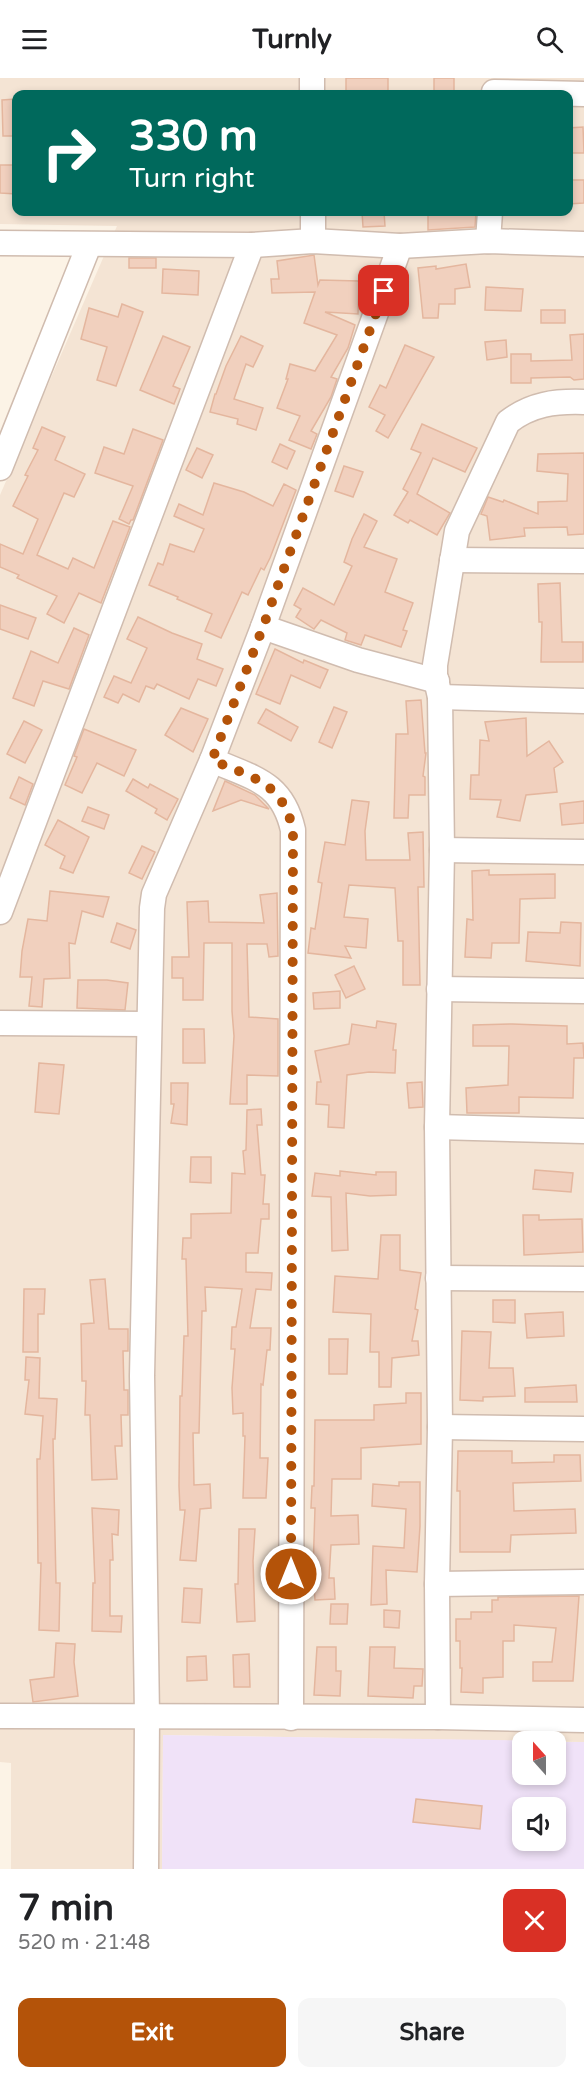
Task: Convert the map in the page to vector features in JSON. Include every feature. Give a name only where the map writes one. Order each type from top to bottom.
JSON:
[{"type":"street","points":[[494,88],[524,90]]},
{"type":"street","points":[[313,216],[313,241]]},
{"type":"street","points":[[488,241],[489,216]]},
{"type":"street","points":[[0,243],[252,245],[313,241],[400,246],[488,241],[584,244]]},
{"type":"street","points":[[0,468],[89,245]]},
{"type":"street","points":[[0,912],[252,245]]},
{"type":"street","points":[[146,1869],[147,1716],[142,1376],[150,921],[154,894],[212,760],[263,627],[400,246]]},
{"type":"street","points":[[438,1717],[437,1584],[440,1427],[437,1127],[442,850],[438,689],[435,665],[457,531],[508,422],[519,414],[544,404],[558,401],[584,402]]},
{"type":"street","points":[[452,560],[584,561]]},
{"type":"street","points":[[263,627],[438,689],[584,701]]},
{"type":"street","points":[[212,760],[269,786],[285,805],[293,830],[291,1718]]},
{"type":"street","points":[[442,850],[584,852]]},
{"type":"street","points":[[439,989],[584,991]]},
{"type":"street","points":[[0,1023],[148,1024]]},
{"type":"street","points":[[437,1127],[584,1131]]},
{"type":"street","points":[[438,1278],[584,1280]]},
{"type":"street","points":[[440,1427],[584,1429]]},
{"type":"street","points":[[437,1584],[584,1582]]},
{"type":"street","points":[[0,1716],[438,1717],[584,1720]]},
{"type":"shaded area","points":[[0,78],[584,78],[584,1742],[566,1742],[566,1731],[512,1731],[512,1741],[163,1735],[162,1869],[11,1869],[11,1763],[0,1762],[0,495],[117,226],[0,224]]},
{"type":"shaded area","points":[[163,1735],[512,1740],[512,1785],[566,1785],[566,1742],[584,1742],[584,1869],[162,1869]]},
{"type":"building","points":[[346,78],[388,78],[388,90],[346,90]]},
{"type":"building","points":[[434,78],[454,78],[454,90],[434,90]]},
{"type":"building","points":[[12,99],[12,136],[3,136],[2,100]]},
{"type":"building","points":[[583,127],[584,153],[573,153],[573,128]]},
{"type":"building","points":[[0,165],[12,165],[12,194],[0,193]]},
{"type":"building","points":[[573,180],[584,180],[584,203],[573,204]]},
{"type":"building","points":[[362,216],[384,216],[385,226],[363,227]]},
{"type":"building","points":[[428,216],[476,216],[475,227],[428,230]]},
{"type":"building","points":[[314,255],[318,285],[320,280],[359,281],[358,314],[325,312],[355,325],[348,348],[331,377],[337,379],[331,397],[311,431],[317,434],[311,449],[289,440],[300,416],[277,408],[288,379],[286,379],[290,364],[315,371],[337,335],[304,323],[315,292],[272,293],[271,279],[279,279],[277,261]]},
{"type":"building","points":[[129,258],[156,258],[156,268],[129,268]]},
{"type":"building","points":[[466,264],[470,287],[455,289],[455,304],[439,304],[438,318],[423,318],[418,268],[436,266],[436,269]]},
{"type":"building","points":[[163,269],[199,271],[198,295],[162,293]]},
{"type":"building","points":[[486,287],[523,289],[521,311],[485,310]]},
{"type":"building","points":[[122,304],[143,312],[116,386],[97,380],[107,347],[81,339],[89,308],[118,317]]},
{"type":"building","points":[[541,310],[565,310],[565,323],[541,323]]},
{"type":"building","points":[[584,334],[584,379],[531,378],[531,383],[511,383],[511,354],[531,354],[531,361],[572,360],[570,335]]},
{"type":"building","points":[[163,336],[190,347],[173,386],[180,389],[174,404],[140,390]]},
{"type":"building","points":[[241,336],[263,346],[253,367],[246,364],[234,399],[263,408],[256,430],[237,424],[238,419],[210,412],[226,366]]},
{"type":"building","points":[[506,340],[507,357],[487,360],[485,342]]},
{"type":"building","points":[[405,345],[434,357],[388,438],[376,431],[385,415],[369,407],[380,385],[386,388]]},
{"type":"building","points":[[422,424],[477,448],[465,472],[433,458],[417,494],[450,513],[437,535],[410,520],[408,523],[394,515],[408,492],[403,489],[421,453],[411,449]]},
{"type":"building","points":[[42,427],[65,437],[55,460],[85,474],[74,497],[64,493],[37,555],[68,569],[73,558],[94,568],[113,521],[130,527],[101,603],[79,593],[64,623],[47,614],[57,596],[17,578],[19,575],[0,567],[0,544],[23,554],[38,519],[13,506],[38,450],[33,448]]},
{"type":"building","points":[[133,429],[163,440],[133,520],[129,524],[119,519],[133,486],[95,473],[104,447],[124,454]]},
{"type":"building","points":[[280,444],[295,451],[287,469],[272,462]]},
{"type":"building","points":[[197,448],[213,455],[202,478],[186,470]]},
{"type":"building","points":[[584,453],[584,534],[568,535],[567,527],[524,528],[525,536],[490,540],[487,516],[481,514],[488,497],[503,502],[504,500],[538,514],[538,502],[567,501],[568,474],[537,471],[538,454]]},
{"type":"building","points":[[344,466],[363,472],[353,497],[335,491]]},
{"type":"building","points":[[214,483],[244,492],[273,506],[284,484],[296,490],[264,570],[261,568],[248,595],[242,592],[221,638],[205,631],[212,614],[149,585],[158,563],[163,565],[170,544],[194,552],[204,529],[174,516],[179,504],[203,515]]},
{"type":"building","points":[[364,514],[377,521],[364,547],[397,559],[385,592],[413,603],[403,630],[407,631],[401,647],[365,635],[361,645],[345,640],[347,633],[321,620],[314,629],[296,617],[301,609],[294,605],[303,588],[334,605],[352,566],[344,562]]},
{"type":"building","points":[[560,583],[562,642],[583,642],[583,662],[541,662],[542,622],[539,622],[538,584]]},
{"type":"building","points":[[0,605],[36,618],[28,639],[0,629]]},
{"type":"building","points":[[138,617],[202,644],[197,659],[223,669],[216,686],[198,679],[189,699],[157,684],[154,689],[146,686],[139,702],[123,694],[118,703],[104,697],[114,676],[131,683],[147,648],[127,639]]},
{"type":"building","points":[[74,628],[89,635],[69,689],[43,681],[34,706],[13,698],[31,651],[58,663]]},
{"type":"building","points":[[275,649],[303,663],[304,660],[328,670],[320,688],[291,675],[280,704],[256,694]]},
{"type":"building","points":[[421,700],[426,753],[423,776],[425,777],[425,795],[409,795],[408,818],[394,818],[396,734],[408,734],[406,701]]},
{"type":"building","points":[[334,707],[347,712],[332,748],[319,742]]},
{"type":"building","points":[[181,708],[208,719],[193,752],[165,735]]},
{"type":"building","points":[[266,709],[298,727],[291,741],[258,723]]},
{"type":"building","points":[[526,718],[527,756],[549,741],[563,762],[554,768],[557,792],[526,795],[520,821],[497,817],[501,800],[470,799],[471,775],[479,775],[480,740],[489,741],[485,722]]},
{"type":"building","points":[[24,721],[42,730],[25,763],[7,754]]},
{"type":"building","points":[[84,729],[136,750],[124,776],[97,763],[82,793],[65,785],[77,757],[74,756]]},
{"type":"building","points":[[19,777],[33,784],[25,805],[10,798]]},
{"type":"building","points":[[133,779],[148,788],[150,784],[178,799],[167,820],[155,813],[157,809],[126,791]]},
{"type":"building","points":[[225,781],[255,795],[269,809],[241,800],[213,811]]},
{"type":"building","points":[[352,800],[369,802],[365,831],[366,860],[410,860],[408,833],[423,832],[424,887],[418,887],[420,985],[403,985],[403,941],[398,941],[395,888],[349,885],[344,917],[368,919],[366,948],[345,946],[351,958],[308,953],[311,928],[315,929],[322,883],[318,882],[325,842],[345,845]]},
{"type":"building","points":[[584,801],[584,823],[562,825],[560,804]]},
{"type":"building","points":[[88,807],[109,815],[104,829],[82,821]]},
{"type":"building","points":[[58,820],[89,837],[73,873],[60,868],[65,856],[45,845]]},
{"type":"building","points":[[142,846],[155,852],[142,879],[129,873]]},
{"type":"building","points":[[489,870],[489,875],[555,874],[555,898],[520,899],[519,943],[492,943],[491,958],[465,957],[467,919],[473,920],[472,871]]},
{"type":"building","points":[[50,891],[109,897],[103,917],[82,911],[75,944],[69,943],[70,978],[44,979],[42,1007],[29,1006],[32,977],[20,977],[22,951],[28,919],[47,921]]},
{"type":"building","points":[[277,893],[278,956],[269,957],[267,944],[247,944],[249,1017],[278,1019],[278,1076],[247,1075],[247,1104],[230,1104],[234,1036],[232,943],[204,943],[203,1000],[183,1000],[183,978],[172,978],[172,957],[189,957],[187,902],[208,901],[209,922],[264,923],[260,895]]},
{"type":"building","points":[[561,922],[581,923],[580,966],[526,961],[528,932],[560,933]]},
{"type":"building","points":[[117,923],[136,930],[130,949],[111,942]]},
{"type":"building","points":[[354,966],[365,989],[346,998],[335,975]]},
{"type":"building","points":[[78,980],[128,983],[125,1010],[77,1008]]},
{"type":"building","points":[[340,991],[340,1008],[314,1009],[313,993]]},
{"type":"building","points":[[377,1021],[396,1024],[393,1050],[396,1050],[395,1073],[369,1072],[347,1075],[344,1128],[328,1127],[329,1105],[316,1104],[317,1082],[321,1082],[315,1051],[349,1044],[352,1024],[376,1028]]},
{"type":"building","points":[[473,1025],[567,1026],[567,1044],[583,1043],[584,1058],[574,1058],[573,1098],[519,1097],[519,1113],[467,1113],[466,1088],[508,1085],[509,1046],[473,1046]]},
{"type":"building","points":[[183,1029],[204,1029],[205,1063],[183,1063]]},
{"type":"building","points":[[39,1063],[64,1065],[59,1114],[35,1112]]},
{"type":"building","points":[[422,1082],[423,1107],[409,1108],[407,1083]]},
{"type":"building","points":[[171,1083],[188,1083],[187,1125],[171,1123],[174,1104],[171,1104]]},
{"type":"building","points":[[261,1109],[262,1125],[257,1125],[261,1175],[265,1175],[263,1204],[269,1204],[269,1219],[261,1219],[258,1253],[246,1253],[246,1272],[272,1273],[271,1290],[256,1289],[250,1328],[271,1328],[270,1350],[267,1350],[263,1385],[261,1384],[260,1458],[268,1458],[266,1498],[243,1498],[245,1436],[243,1436],[243,1413],[233,1414],[235,1349],[231,1349],[232,1327],[236,1327],[242,1289],[205,1287],[206,1311],[202,1311],[199,1433],[193,1433],[194,1485],[210,1484],[211,1508],[200,1509],[196,1561],[180,1560],[185,1510],[180,1510],[180,1396],[182,1396],[184,1336],[188,1336],[186,1259],[182,1259],[183,1238],[191,1238],[191,1214],[231,1213],[232,1173],[245,1174],[243,1151],[246,1150],[247,1110]]},
{"type":"building","points":[[191,1157],[211,1157],[211,1183],[190,1182]]},
{"type":"building","points":[[535,1170],[573,1173],[571,1192],[533,1189]]},
{"type":"building","points":[[340,1171],[376,1175],[376,1172],[396,1172],[396,1195],[370,1196],[346,1193],[348,1250],[332,1251],[331,1197],[312,1196],[315,1173],[340,1176]]},
{"type":"building","points":[[523,1215],[539,1215],[539,1220],[582,1219],[583,1252],[524,1255]]},
{"type":"building","points":[[381,1235],[400,1235],[400,1270],[421,1273],[415,1309],[418,1310],[412,1341],[418,1341],[419,1355],[392,1358],[391,1387],[379,1387],[379,1352],[370,1352],[371,1314],[333,1312],[335,1276],[378,1279]]},
{"type":"building","points":[[105,1279],[109,1329],[128,1329],[128,1351],[123,1351],[124,1390],[128,1390],[128,1415],[121,1415],[122,1446],[115,1446],[117,1479],[92,1480],[90,1415],[85,1415],[86,1381],[82,1381],[81,1324],[94,1323],[90,1280]]},
{"type":"building","points":[[24,1289],[45,1289],[44,1314],[38,1314],[38,1352],[23,1352]]},
{"type":"building","points":[[493,1300],[515,1300],[515,1323],[493,1322]]},
{"type":"building","points":[[563,1312],[564,1336],[527,1338],[525,1314]]},
{"type":"building","points":[[462,1331],[491,1332],[489,1368],[513,1368],[515,1396],[483,1397],[483,1401],[460,1400]]},
{"type":"building","points":[[329,1339],[348,1339],[347,1374],[329,1374]]},
{"type":"building","points":[[26,1357],[40,1358],[39,1398],[57,1399],[55,1439],[53,1439],[56,1583],[60,1583],[59,1631],[39,1630],[41,1563],[38,1563],[37,1459],[40,1459],[43,1416],[25,1414],[29,1380],[25,1380]]},
{"type":"building","points":[[576,1385],[577,1402],[525,1402],[525,1388]]},
{"type":"building","points":[[406,1393],[421,1393],[421,1444],[361,1448],[361,1479],[332,1479],[331,1516],[358,1515],[359,1544],[331,1545],[329,1578],[334,1578],[335,1599],[315,1600],[313,1571],[315,1508],[311,1508],[312,1486],[314,1486],[315,1420],[374,1420],[374,1405],[406,1403]]},
{"type":"building","points":[[458,1451],[512,1451],[512,1463],[554,1462],[554,1455],[580,1455],[581,1481],[513,1483],[514,1511],[575,1509],[576,1533],[511,1535],[510,1552],[460,1552]]},
{"type":"building","points":[[399,1482],[420,1482],[417,1572],[386,1570],[387,1604],[371,1605],[373,1546],[404,1548],[406,1509],[372,1506],[373,1484],[399,1486]]},
{"type":"building","points":[[92,1508],[119,1510],[118,1535],[112,1534],[110,1616],[122,1616],[121,1632],[92,1631],[93,1583],[95,1583]]},
{"type":"building","points":[[239,1529],[255,1529],[253,1561],[255,1621],[237,1622],[235,1584],[238,1584]]},
{"type":"building","points":[[184,1588],[202,1589],[200,1623],[182,1622]]},
{"type":"building","points":[[579,1596],[573,1681],[533,1681],[533,1662],[552,1662],[556,1628],[514,1625],[514,1641],[503,1641],[503,1677],[483,1678],[483,1693],[461,1692],[462,1668],[460,1668],[460,1641],[456,1641],[456,1619],[471,1619],[471,1612],[492,1612],[492,1600],[498,1600],[498,1597]]},
{"type":"building","points":[[331,1604],[348,1604],[347,1624],[330,1624]]},
{"type":"building","points":[[384,1610],[400,1611],[399,1628],[384,1627]]},
{"type":"building","points":[[56,1643],[75,1644],[74,1662],[78,1696],[33,1702],[30,1680],[54,1677]]},
{"type":"building","points":[[317,1647],[336,1647],[336,1671],[341,1671],[340,1696],[314,1695]]},
{"type":"building","points":[[370,1647],[395,1647],[394,1668],[423,1669],[422,1686],[414,1686],[413,1698],[368,1696]]},
{"type":"building","points":[[249,1654],[250,1687],[234,1687],[233,1655]]},
{"type":"building","points":[[206,1656],[207,1680],[187,1681],[187,1657]]},
{"type":"building","points":[[416,1799],[482,1806],[480,1829],[413,1822]]},
{"type":"route","points":[[291,1574],[293,830],[285,805],[269,786],[212,760],[263,627],[384,291]]}]
